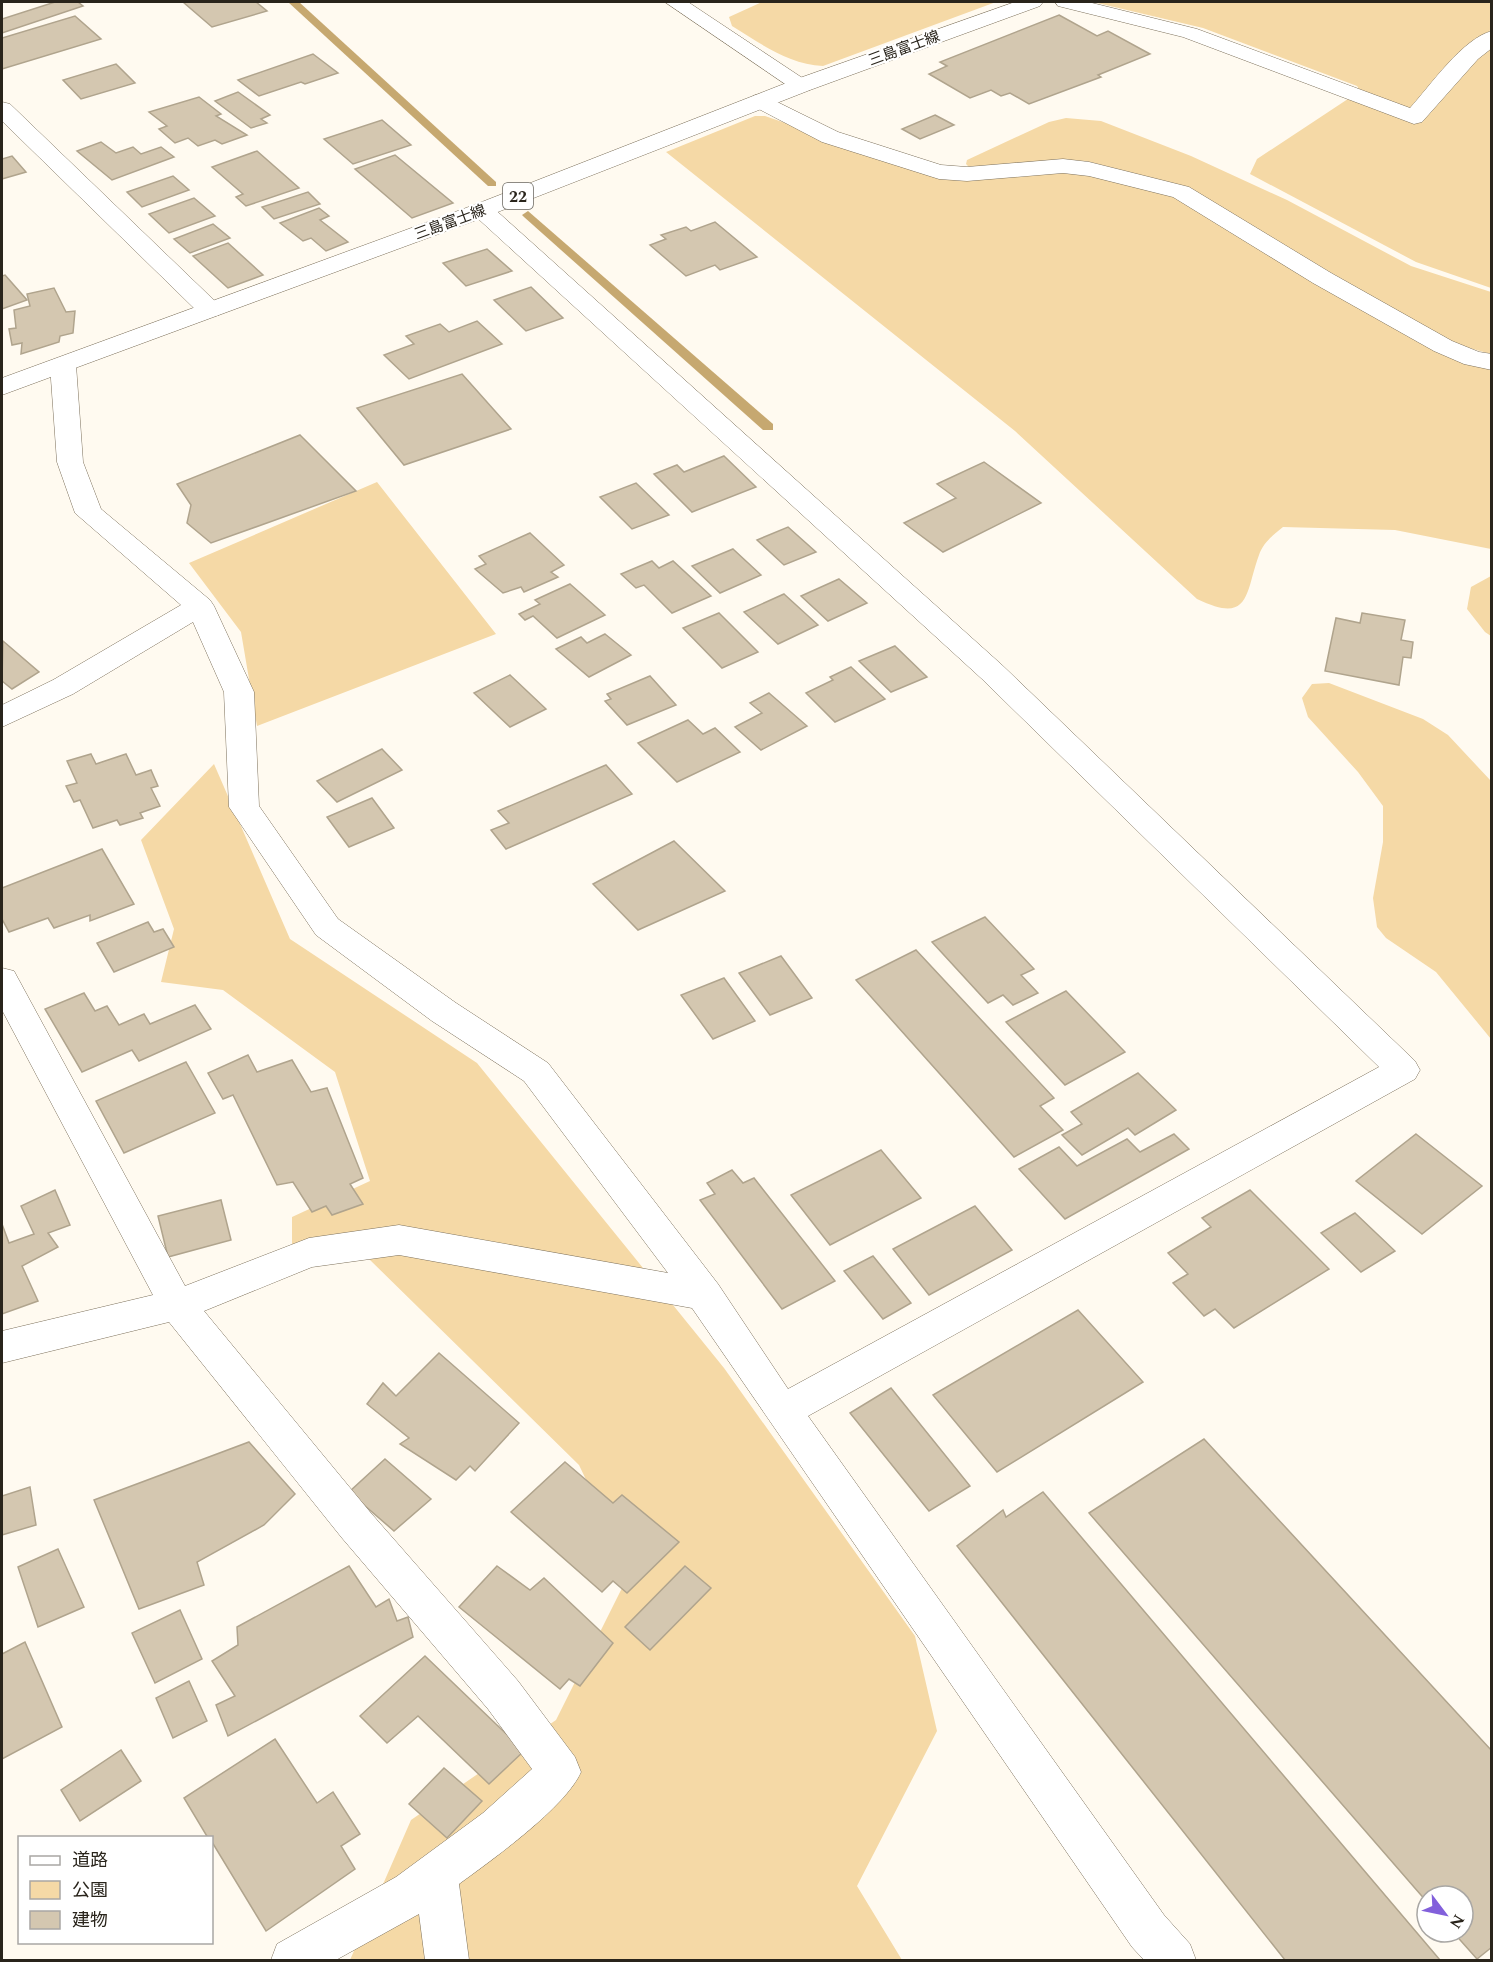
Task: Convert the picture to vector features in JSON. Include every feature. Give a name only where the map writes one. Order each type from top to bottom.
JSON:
[{"type":"street","points":[[675,2],[802,85]]},
{"type":"street","name":"三島富士線","points":[[2,387],[482,210],[802,85],[1033,2]]},
{"type":"street","points":[[1065,2],[1190,33],[1414,117],[1470,54],[1491,37]]},
{"type":"street","points":[[761,101],[830,137],[939,172],[967,174],[1063,166],[1089,169],[1181,192],[1322,278],[1443,346],[1473,359],[1491,362]]},
{"type":"street","points":[[2,108],[210,310]]},
{"type":"street","points":[[482,210],[992,672],[1403,1070],[782,1411]]},
{"type":"street","points":[[63,365],[70,462],[89,513],[200,606],[239,692],[244,807],[327,927],[444,1012],[536,1072],[705,1295],[782,1411],[1148,1930],[1174,1960]]},
{"type":"street","points":[[2,717],[63,687],[200,606]]},
{"type":"street","points":[[2,980],[177,1305],[356,1525],[503,1695],[560,1772],[498,1828],[412,1893],[293,1960]]},
{"type":"street","points":[[2,1347],[177,1305],[309,1253],[399,1240],[705,1295]]},
{"type":"street","points":[[436,1875],[447,1960]]},
{"type":"green space","points":[[762,2],[996,2],[823,66],[786,57],[732,26],[729,17]]},
{"type":"green space","points":[[1093,2],[1491,2],[1491,29],[1487,34],[1492,41],[1491,288],[1416,262],[1250,174],[1257,159],[1360,91],[1357,86],[1203,28]]},
{"type":"green space","points":[[755,116],[765,116],[932,176],[1037,171],[1085,172],[1175,197],[1491,367],[1491,549],[1395,530],[1283,527],[1263,547],[1247,592],[1237,607],[1215,606],[1197,599],[1015,431],[666,152]]},
{"type":"green space","points":[[1066,118],[1101,121],[1191,156],[1287,200],[1411,266],[1491,292],[1491,354],[1451,343],[1183,186],[1086,161],[1060,160],[969,167],[966,164],[967,160],[1049,122]]},
{"type":"green space","points":[[377,482],[496,634],[257,726],[241,632],[189,563]]},
{"type":"green space","points":[[1491,576],[1491,636],[1485,632],[1467,609],[1471,587]]},
{"type":"green space","points":[[1329,683],[1423,719],[1448,735],[1491,781],[1491,1039],[1436,972],[1386,938],[1377,927],[1373,898],[1383,842],[1383,806],[1358,772],[1308,717],[1302,698],[1312,684]]},
{"type":"green space","points":[[214,764],[290,939],[477,1063],[724,1368],[915,1636],[937,1731],[857,1886],[902,1960],[350,1960],[411,1820],[556,1720],[630,1572],[579,1465],[369,1259],[292,1249],[292,1217],[370,1181],[335,1072],[223,990],[161,982],[174,929],[141,840]]},
{"type":"building","points":[[55,2],[78,2],[83,6],[2,33],[2,19]]},
{"type":"building","points":[[183,2],[256,2],[267,11],[212,27]]},
{"type":"building","points":[[1059,15],[1097,36],[1108,31],[1150,54],[1098,75],[1101,77],[1029,104],[1010,93],[1001,96],[991,90],[970,98],[929,74],[947,66],[940,62]]},
{"type":"building","points":[[75,16],[101,39],[2,69],[2,38]]},
{"type":"building","points":[[313,54],[338,73],[259,96],[238,80]]},
{"type":"building","points":[[116,64],[135,83],[81,99],[63,80]]},
{"type":"building","points":[[238,92],[270,115],[261,119],[267,123],[251,128],[215,101]]},
{"type":"building","points":[[199,97],[221,114],[216,116],[247,135],[222,144],[215,140],[198,146],[188,138],[175,143],[159,129],[167,126],[149,112]]},
{"type":"building","points":[[935,115],[954,125],[920,139],[902,129]]},
{"type":"building","points":[[382,120],[411,145],[353,164],[324,139]]},
{"type":"building","points":[[101,142],[116,153],[133,147],[141,154],[161,147],[174,157],[112,180],[77,151]]},
{"type":"building","points":[[257,151],[299,188],[246,206],[236,197],[243,194],[212,167]]},
{"type":"building","points":[[395,155],[453,203],[412,218],[355,169]]},
{"type":"building","points":[[12,156],[26,172],[2,179],[2,159]]},
{"type":"building","points":[[173,176],[189,190],[142,207],[127,192]]},
{"type":"building","points":[[308,192],[320,204],[274,219],[262,207]]},
{"type":"building","points":[[194,198],[215,216],[169,233],[149,214]]},
{"type":"building","points":[[319,208],[329,216],[320,220],[348,242],[326,251],[311,238],[303,241],[280,223]]},
{"type":"building","points":[[715,222],[757,257],[720,270],[715,265],[686,276],[650,245],[666,239],[661,235],[686,227],[691,231]]},
{"type":"building","points":[[213,224],[230,238],[190,253],[174,239]]},
{"type":"building","points":[[228,243],[263,275],[228,288],[193,256]]},
{"type":"building","points":[[487,249],[512,271],[466,286],[443,263]]},
{"type":"building","points":[[5,275],[27,300],[2,309],[2,276]]},
{"type":"building","points":[[531,287],[563,318],[526,331],[494,300]]},
{"type":"building","points":[[54,288],[66,312],[75,311],[73,333],[60,336],[59,342],[21,354],[22,343],[12,345],[9,329],[16,328],[14,310],[30,306],[27,294]]},
{"type":"building","points":[[477,321],[502,344],[409,379],[384,355],[414,344],[406,336],[440,324],[449,332]]},
{"type":"building","points":[[462,374],[511,429],[404,465],[357,408]]},
{"type":"building","points":[[300,435],[356,491],[211,543],[187,523],[191,505],[177,484]]},
{"type":"building","points":[[724,456],[756,487],[692,512],[654,474],[677,465],[684,472]]},
{"type":"building","points":[[984,462],[1041,503],[943,552],[904,523],[956,498],[937,484]]},
{"type":"building","points":[[636,483],[669,515],[632,529],[600,497]]},
{"type":"building","points":[[788,527],[816,552],[784,565],[757,540]]},
{"type":"building","points":[[530,533],[564,565],[551,572],[558,577],[524,592],[521,587],[503,593],[475,569],[486,564],[479,556]]},
{"type":"building","points":[[733,549],[761,575],[720,593],[692,566]]},
{"type":"building","points":[[652,561],[659,568],[673,561],[711,596],[672,613],[644,585],[636,588],[621,574]]},
{"type":"building","points":[[839,579],[867,603],[828,621],[801,596]]},
{"type":"building","points":[[570,584],[605,615],[557,638],[533,616],[525,620],[519,614],[540,604],[535,600]]},
{"type":"building","points":[[784,594],[818,625],[778,644],[744,612]]},
{"type":"building","points":[[719,613],[758,652],[722,668],[683,628]]},
{"type":"building","points":[[1362,613],[1405,620],[1401,640],[1413,642],[1411,658],[1403,657],[1399,685],[1325,671],[1336,618],[1360,623]]},
{"type":"building","points":[[605,634],[631,655],[589,677],[556,649],[581,637],[587,643]]},
{"type":"building","points":[[3,641],[39,672],[12,689],[2,681]]},
{"type":"building","points":[[895,646],[927,677],[891,692],[859,661]]},
{"type":"building","points":[[851,667],[885,699],[835,722],[806,693],[833,680],[830,677]]},
{"type":"building","points":[[510,675],[546,709],[510,727],[474,693]]},
{"type":"building","points":[[650,676],[676,705],[627,725],[605,701],[611,699],[607,694]]},
{"type":"building","points":[[769,693],[807,726],[761,750],[735,727],[762,713],[750,703]]},
{"type":"building","points":[[688,720],[703,734],[715,728],[740,752],[677,782],[638,743]]},
{"type":"building","points":[[382,749],[402,770],[337,802],[317,781]]},
{"type":"building","points":[[91,754],[96,764],[126,754],[136,775],[151,770],[158,786],[151,788],[160,806],[140,813],[143,818],[120,825],[117,820],[93,828],[80,800],[74,802],[66,786],[77,783],[67,761]]},
{"type":"building","points":[[606,765],[632,794],[506,849],[491,830],[509,823],[498,811]]},
{"type":"building","points":[[372,798],[394,828],[349,847],[327,817]]},
{"type":"building","points":[[674,841],[725,891],[638,930],[593,884]]},
{"type":"building","points":[[102,849],[134,904],[90,921],[90,915],[54,928],[48,918],[9,932],[2,919],[2,888]]},
{"type":"building","points":[[985,917],[1034,969],[1021,975],[1038,993],[1013,1005],[1003,995],[988,1003],[932,942]]},
{"type":"building","points":[[148,922],[154,932],[163,929],[174,947],[114,972],[97,943]]},
{"type":"building","points":[[916,950],[1054,1098],[1040,1106],[1063,1130],[1014,1157],[856,980]]},
{"type":"building","points":[[781,956],[812,998],[770,1015],[739,973]]},
{"type":"building","points":[[724,978],[755,1021],[713,1039],[681,995]]},
{"type":"building","points":[[1066,991],[1125,1052],[1065,1085],[1006,1022]]},
{"type":"building","points":[[84,993],[95,1011],[107,1006],[119,1025],[144,1014],[150,1024],[195,1005],[211,1029],[139,1061],[132,1050],[82,1072],[45,1009]]},
{"type":"building","points":[[248,1055],[257,1072],[292,1060],[311,1092],[327,1088],[363,1178],[350,1184],[363,1204],[332,1215],[326,1206],[312,1212],[293,1182],[277,1185],[233,1095],[223,1099],[208,1073]]},
{"type":"building","points":[[186,1062],[215,1113],[124,1153],[96,1101]]},
{"type":"building","points":[[1138,1073],[1176,1110],[1135,1135],[1128,1128],[1082,1155],[1062,1135],[1082,1124],[1071,1112]]},
{"type":"building","points":[[1174,1134],[1189,1149],[1065,1219],[1019,1169],[1059,1147],[1077,1166],[1127,1139],[1140,1152]]},
{"type":"building","points":[[1416,1134],[1482,1186],[1422,1234],[1356,1181]]},
{"type":"building","points":[[881,1150],[921,1198],[830,1245],[791,1195]]},
{"type":"building","points":[[732,1170],[743,1183],[754,1178],[835,1281],[782,1309],[700,1200],[715,1194],[707,1183]]},
{"type":"building","points":[[55,1190],[70,1225],[48,1233],[58,1247],[22,1266],[38,1301],[2,1314],[2,1224],[9,1243],[34,1234],[21,1206]]},
{"type":"building","points":[[1250,1190],[1329,1269],[1234,1328],[1215,1309],[1204,1316],[1173,1283],[1188,1274],[1168,1253],[1211,1227],[1202,1218]]},
{"type":"building","points":[[221,1200],[231,1240],[168,1257],[158,1216]]},
{"type":"building","points":[[975,1206],[1012,1250],[929,1295],[893,1249]]},
{"type":"building","points":[[1355,1213],[1395,1251],[1361,1272],[1321,1233]]},
{"type":"building","points":[[873,1256],[911,1303],[883,1319],[844,1271]]},
{"type":"building","points":[[1078,1310],[1143,1382],[997,1472],[933,1395]]},
{"type":"building","points":[[439,1353],[519,1423],[475,1471],[470,1466],[456,1480],[400,1444],[409,1438],[367,1404],[383,1383],[396,1396]]},
{"type":"building","points":[[891,1388],[970,1486],[929,1511],[850,1413]]},
{"type":"building","points":[[1204,1439],[1492,1751],[1492,1947],[1477,1959],[1464,1944],[1475,1944],[1475,1884],[1415,1884],[1415,1888],[1089,1513]]},
{"type":"building","points":[[249,1442],[295,1494],[264,1525],[197,1562],[204,1585],[139,1609],[94,1500]]},
{"type":"building","points":[[385,1459],[431,1499],[394,1531],[349,1492]]},
{"type":"building","points":[[565,1462],[613,1503],[622,1495],[679,1542],[627,1593],[613,1581],[602,1592],[511,1512]]},
{"type":"building","points":[[30,1487],[36,1525],[2,1535],[2,1496]]},
{"type":"building","points":[[1043,1492],[1415,1931],[1415,1944],[1426,1944],[1440,1960],[1285,1960],[957,1546],[1003,1510],[1006,1517]]},
{"type":"building","points":[[58,1549],[84,1607],[38,1627],[18,1567]]},
{"type":"building","points":[[349,1566],[376,1607],[389,1599],[397,1621],[408,1617],[413,1637],[228,1736],[216,1705],[235,1696],[212,1661],[238,1645],[237,1627]]},
{"type":"building","points":[[497,1566],[530,1590],[544,1578],[613,1643],[580,1686],[569,1679],[560,1689],[459,1607]]},
{"type":"building","points":[[685,1566],[711,1588],[650,1650],[625,1627]]},
{"type":"building","points":[[180,1610],[202,1659],[155,1683],[132,1633]]},
{"type":"building","points":[[25,1642],[62,1727],[2,1759],[2,1654]]},
{"type":"building","points":[[425,1656],[524,1751],[489,1784],[418,1716],[387,1743],[360,1716]]},
{"type":"building","points":[[189,1681],[207,1721],[173,1738],[156,1698]]},
{"type":"building","points":[[275,1739],[317,1803],[333,1792],[360,1834],[341,1846],[355,1869],[266,1931],[213,1844],[213,1836],[207,1836],[184,1798]]},
{"type":"building","points":[[121,1750],[141,1781],[80,1821],[61,1790]]},
{"type":"building","points":[[444,1768],[482,1801],[447,1838],[409,1804]]},
{"type":"waterway","points":[[293,2],[492,184]]},
{"type":"waterway","points":[[528,215],[768,427]]}]
